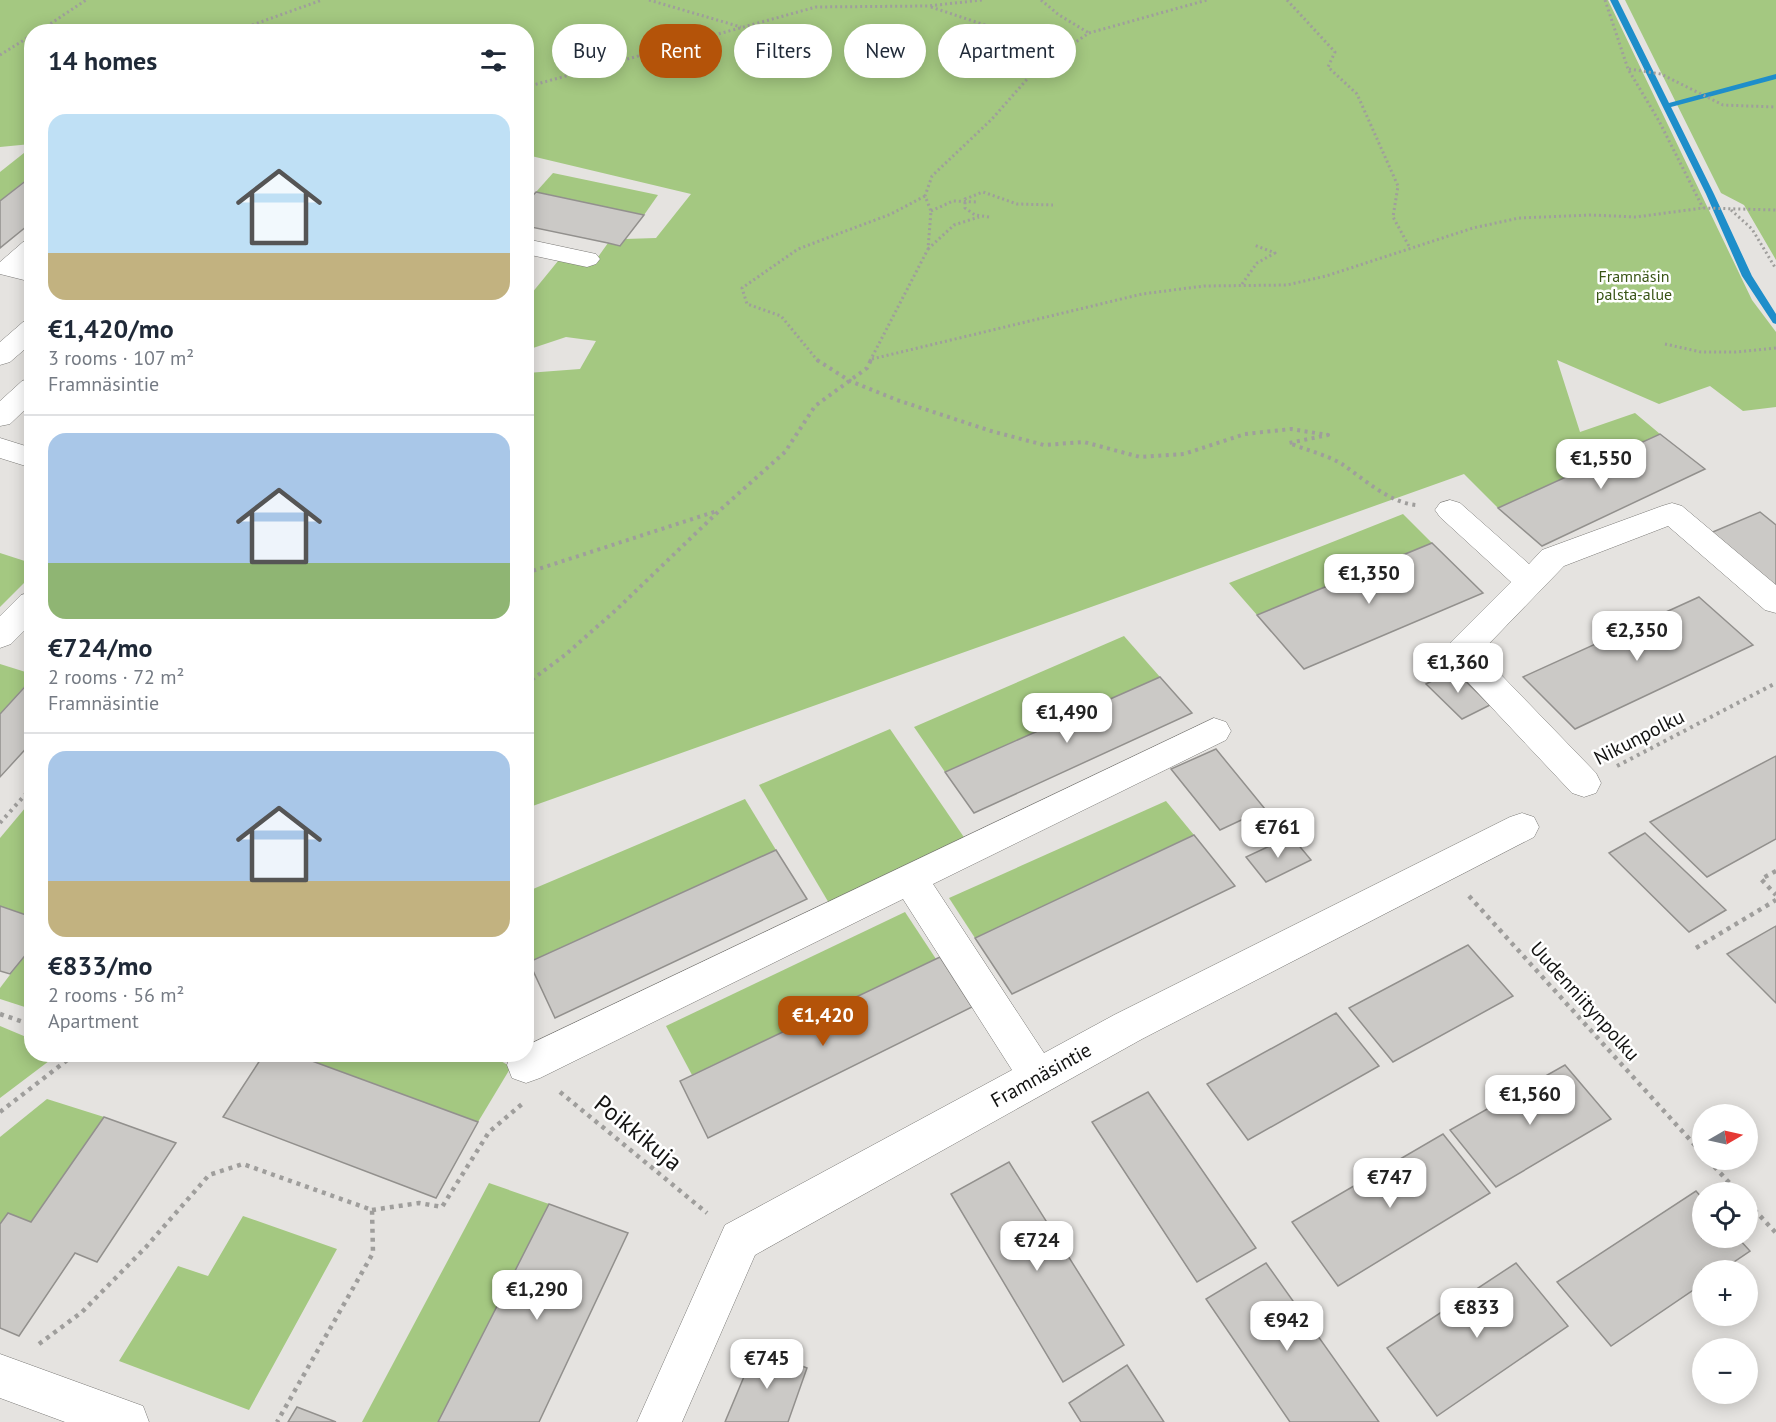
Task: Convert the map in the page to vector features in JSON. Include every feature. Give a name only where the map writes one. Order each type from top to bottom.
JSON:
[{"type":"street","points":[[534,248],[587,259]]},
{"type":"street","points":[[24,254],[8,268],[24,272]]},
{"type":"street","points":[[0,356],[24,335]]},
{"type":"street","points":[[0,417],[24,394]]},
{"type":"street","points":[[0,448],[24,456]]},
{"type":"street","points":[[1450,510],[1530,582]]},
{"type":"street","points":[[1584,783],[1460,653],[1554,558],[1672,513],[1776,602]]},
{"type":"street","points":[[0,636],[24,611]]},
{"type":"street","points":[[537,1074],[909,879],[1214,732]]},
{"type":"street","name":"Framnäsintie","points":[[740,1240],[1128,1027],[1522,827]]},
{"type":"street","points":[[909,879],[1038,1077]]},
{"type":"street","points":[[659,1422],[740,1240]]},
{"type":"street","points":[[0,1376],[127,1422]]},
{"type":"path","points":[[49,24],[86,0]]},
{"type":"path","points":[[256,24],[322,0]]},
{"type":"path","points":[[649,0],[734,25]]},
{"type":"path","points":[[752,24],[816,7],[928,6],[982,0]]},
{"type":"path","points":[[1041,0],[1059,15],[1089,33]]},
{"type":"path","points":[[1076,42],[1089,33],[1207,0]]},
{"type":"path","points":[[1287,0],[1335,52],[1329,67],[1357,94],[1398,186],[1393,217],[1410,248]]},
{"type":"path","points":[[1605,0],[1628,69],[1659,121],[1703,208]]},
{"type":"path","points":[[928,6],[982,24]]},
{"type":"path","points":[[534,85],[734,29]]},
{"type":"path","points":[[0,55],[24,40]]},
{"type":"path","points":[[1628,69],[1661,74],[1723,105],[1776,106]]},
{"type":"path","points":[[928,249],[931,211],[925,196],[932,176],[992,119],[1028,78]]},
{"type":"path","points":[[965,199],[983,192],[1017,204],[1053,205]]},
{"type":"path","points":[[925,196],[891,214],[798,249],[742,288],[747,304],[782,316],[818,361],[850,381],[897,400],[992,431],[1044,445],[1083,442],[1140,457],[1184,454],[1245,434],[1291,429],[1328,435],[1289,443],[1340,463],[1365,482],[1408,504],[1450,510]]},
{"type":"path","points":[[931,211],[950,200],[965,199],[978,202]]},
{"type":"path","points":[[965,199],[965,208],[975,214],[990,217]]},
{"type":"path","points":[[871,360],[1142,294],[1203,286],[1287,285],[1326,276],[1473,228],[1519,218],[1563,215],[1636,217],[1703,208],[1776,210]]},
{"type":"path","points":[[1730,210],[1743,218],[1759,237],[1776,269]]},
{"type":"path","points":[[534,678],[565,655],[616,610],[720,510],[785,452],[815,406],[867,368],[928,249],[954,225],[982,215]]},
{"type":"path","points":[[1241,285],[1257,263],[1275,253],[1254,246]]},
{"type":"path","points":[[1665,344],[1701,352],[1736,352],[1776,348]]},
{"type":"path","points":[[534,570],[720,510]]},
{"type":"path","name":"Nikunpolku","points":[[1584,783],[1776,683]]},
{"type":"path","points":[[0,823],[24,796]]},
{"type":"path","name":"Uudenniitynpolku","points":[[1444,868],[1692,1142]]},
{"type":"path","points":[[1696,948],[1776,898],[1761,879],[1776,871]]},
{"type":"path","points":[[0,1014],[24,1022]]},
{"type":"path","points":[[0,1112],[65,1062]]},
{"type":"path","points":[[36,1346],[82,1312],[146,1247],[209,1175],[243,1164],[372,1210],[419,1203],[442,1207],[489,1132],[537,1074]]},
{"type":"path","name":"Poikkikuja","points":[[537,1074],[740,1240]]},
{"type":"path","points":[[1717,1170],[1729,1182]]},
{"type":"path","points":[[278,1422],[373,1253],[372,1210]]},
{"type":"path","points":[[1758,1214],[1776,1233]]},
{"type":"green space","name":"Framnäsin palsta-alue","points":[[0,0],[1608,0],[1752,300],[1776,332],[1776,407],[1743,411],[1710,386],[1659,404],[1557,360],[1580,432],[1635,413],[1660,434],[1498,508],[1464,474],[534,806],[534,372],[580,369],[596,341],[566,337],[534,348],[534,290],[558,261],[593,264],[608,243],[620,246],[625,239],[656,238],[691,194],[534,157],[534,24],[24,24],[24,145],[0,147]]},
{"type":"green space","points":[[1625,0],[1776,0],[1776,260],[1744,205],[1721,193]]},
{"type":"green space","points":[[24,153],[24,182],[0,201],[0,172]]},
{"type":"green space","points":[[553,173],[658,195],[644,215],[536,192]]},
{"type":"green space","points":[[1403,514],[1432,543],[1257,615],[1229,583]]},
{"type":"green space","points":[[0,553],[24,561],[24,583],[0,607]]},
{"type":"green space","points":[[1124,636],[1160,677],[945,772],[914,727]]},
{"type":"green space","points":[[0,664],[24,672],[24,687],[0,714]]},
{"type":"green space","points":[[890,729],[972,849],[836,915],[759,785]]},
{"type":"green space","points":[[745,799],[776,850],[534,960],[534,889]]},
{"type":"green space","points":[[1166,801],[1194,835],[975,938],[949,898]]},
{"type":"green space","points":[[24,809],[24,915],[0,906],[0,838]]},
{"type":"green space","points":[[905,912],[936,959],[692,1075],[666,1026]]},
{"type":"green space","points":[[24,956],[24,1007],[0,999],[0,988]]},
{"type":"green space","points":[[0,1026],[24,1036],[24,1062],[48,1062],[0,1098]]},
{"type":"green space","points":[[312,1062],[503,1062],[511,1067],[478,1122]]},
{"type":"green space","points":[[47,1099],[104,1117],[31,1222],[0,1224],[0,1137]]},
{"type":"green space","points":[[489,1183],[549,1204],[438,1422],[362,1422]]},
{"type":"green space","points":[[243,1216],[337,1249],[249,1410],[119,1361],[178,1266],[208,1276]]},
{"type":"building","points":[[24,182],[24,228],[0,248],[0,201]]},
{"type":"building","points":[[536,192],[644,215],[620,246],[534,228],[534,194]]},
{"type":"building","points":[[1660,434],[1705,469],[1542,546],[1498,508]]},
{"type":"building","points":[[1760,512],[1776,525],[1776,593],[1708,534]]},
{"type":"building","points":[[1432,543],[1483,593],[1304,669],[1257,615]]},
{"type":"building","points":[[1699,597],[1753,645],[1575,729],[1523,677]]},
{"type":"building","points":[[1454,670],[1490,705],[1462,719],[1426,684]]},
{"type":"building","points":[[1160,677],[1192,713],[974,813],[945,772]]},
{"type":"building","points":[[24,688],[24,751],[0,777],[0,714]]},
{"type":"building","points":[[1216,749],[1265,809],[1220,830],[1171,769]]},
{"type":"building","points":[[1776,756],[1776,839],[1707,877],[1650,822]]},
{"type":"building","points":[[1645,833],[1726,910],[1689,932],[1609,853]]},
{"type":"building","points":[[1194,835],[1235,886],[1012,994],[975,938]]},
{"type":"building","points":[[1291,836],[1311,860],[1266,882],[1246,857]]},
{"type":"building","points":[[776,850],[807,899],[555,1018],[534,973],[534,960]]},
{"type":"building","points":[[0,906],[24,914],[24,957],[10,974],[0,971]]},
{"type":"building","points":[[1776,926],[1776,1003],[1727,954]]},
{"type":"building","points":[[1468,945],[1513,996],[1393,1062],[1349,1008]]},
{"type":"building","points":[[940,957],[972,1007],[708,1138],[680,1081]]},
{"type":"building","points":[[1336,1013],[1379,1066],[1248,1140],[1207,1084]]},
{"type":"building","points":[[259,1062],[315,1062],[478,1122],[436,1198],[223,1117]]},
{"type":"building","points":[[1565,1065],[1611,1119],[1496,1187],[1450,1130]]},
{"type":"building","points":[[1148,1092],[1256,1248],[1197,1282],[1092,1122]]},
{"type":"building","points":[[104,1117],[176,1143],[97,1262],[75,1253],[19,1336],[0,1328],[0,1224],[8,1213],[31,1222]]},
{"type":"building","points":[[1443,1134],[1490,1193],[1338,1286],[1292,1222]]},
{"type":"building","points":[[1009,1162],[1124,1345],[1063,1382],[951,1194]]},
{"type":"building","points":[[1692,1194],[1692,1248],[1747,1248],[1750,1251],[1737,1260],[1692,1260],[1692,1291],[1611,1346],[1557,1282]]},
{"type":"building","points":[[549,1204],[628,1233],[539,1422],[438,1422]]},
{"type":"building","points":[[1266,1263],[1379,1422],[1290,1422],[1206,1299]]},
{"type":"building","points":[[1516,1263],[1568,1326],[1437,1416],[1387,1348]]},
{"type":"building","points":[[756,1348],[807,1368],[788,1422],[725,1422]]},
{"type":"building","points":[[1127,1365],[1164,1422],[1081,1422],[1069,1403]]},
{"type":"building","points":[[297,1407],[336,1422],[288,1422]]},
{"type":"waterway","points":[[1614,0],[1666,106]]},
{"type":"waterway","points":[[1666,106],[1776,76]]},
{"type":"waterway","points":[[1666,106],[1747,276],[1776,321]]}]
